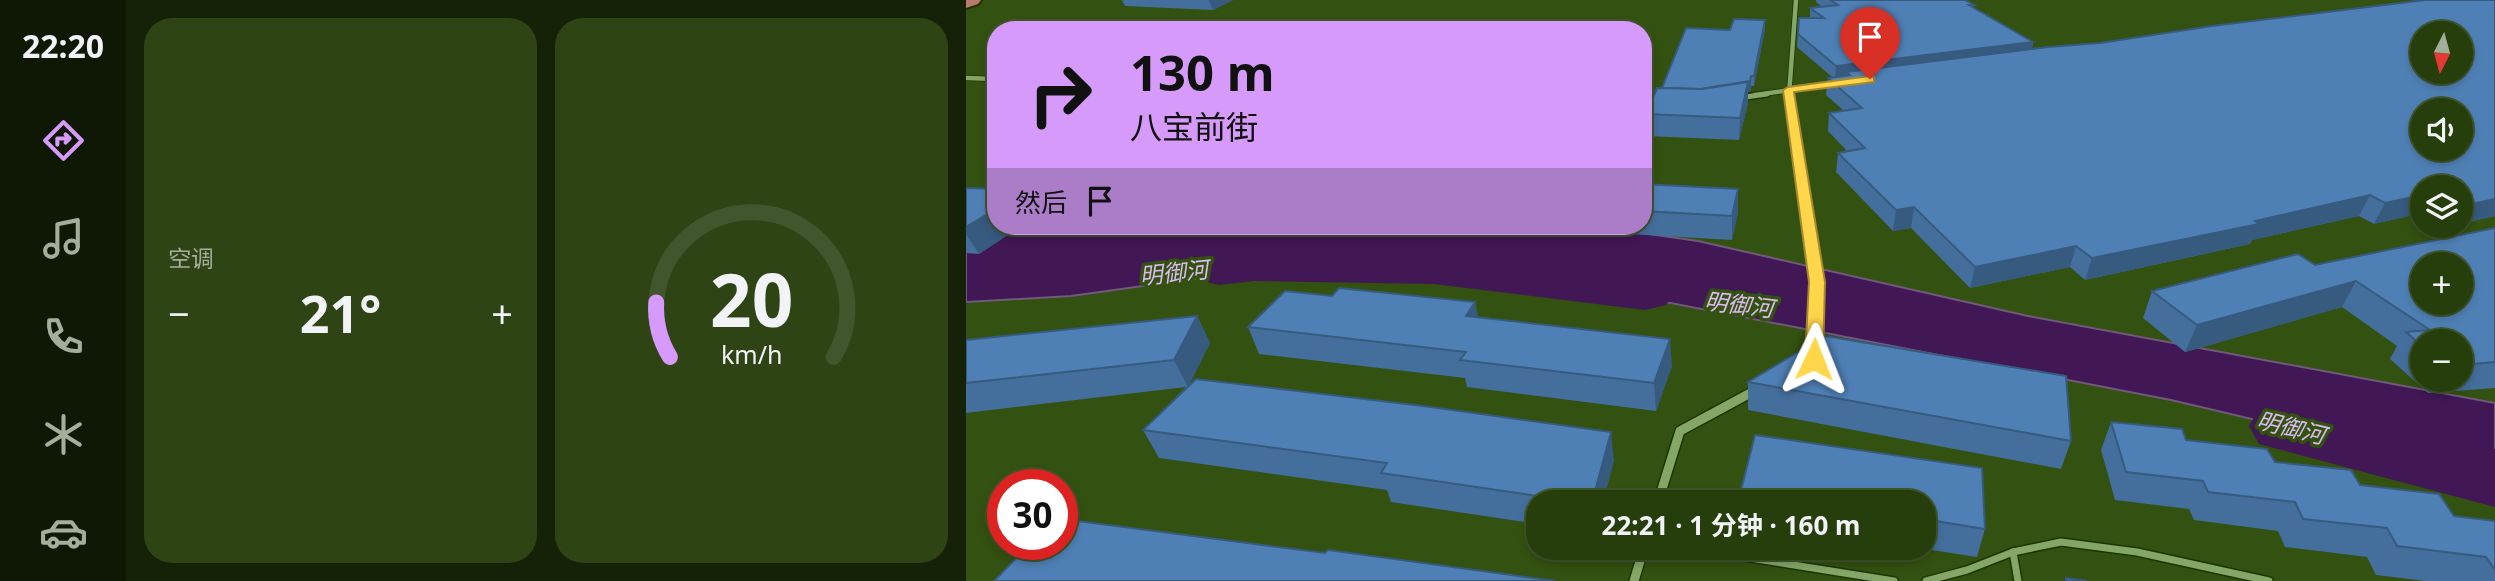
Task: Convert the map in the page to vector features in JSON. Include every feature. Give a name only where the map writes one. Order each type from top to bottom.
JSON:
[{"type":"main road","points":[[966,2],[971,0]]},
{"type":"street","points":[[1796,0],[1788,90],[1817,282],[1814,359]]},
{"type":"street","points":[[966,78],[987,79]]},
{"type":"street","points":[[1727,100],[1844,83]]},
{"type":"street","points":[[1652,103],[1667,103]]},
{"type":"street","points":[[1662,490],[1680,431],[1765,385]]},
{"type":"street","points":[[1634,581],[1640,560]]},
{"type":"lane","points":[[1926,581],[1967,570],[2014,552],[2061,542],[2137,552],[2269,581]]},
{"type":"lane","points":[[2014,552],[2018,581]]},
{"type":"lane","points":[[1762,560],[1894,581]]},
{"type":"water","name":"明御河","points":[[966,233],[1652,234],[1698,241],[2028,316],[2410,387],[2410,392],[2436,392],[2495,403],[2495,476],[2171,400],[1485,267],[1398,258],[1322,261],[1071,296],[966,302]]},
{"type":"building","points":[[1830,0],[1965,0],[1974,5],[1969,5],[2033,42],[1836,66],[1798,34],[1799,18],[1824,18],[1810,8],[1838,5]]},
{"type":"building","points":[[2425,0],[2495,0],[2495,199],[2473,203],[2473,175],[2410,175],[2410,198],[2385,203],[2370,195],[2255,221],[2259,224],[2092,258],[2076,246],[1975,267],[1914,207],[1896,210],[1838,153],[1865,148],[1829,113],[1862,108],[1828,78],[1850,75],[1846,72],[2100,43],[2212,26]]},
{"type":"building","points":[[1734,19],[1765,20],[1754,76],[1751,76],[1750,81],[1701,89],[1662,88],[1686,28],[1730,30]]},
{"type":"building","points":[[1748,82],[1740,118],[1652,114],[1652,100],[1657,88],[1702,89]]},
{"type":"building","points":[[1652,184],[1738,189],[1732,216],[1652,212]]},
{"type":"building","points":[[966,188],[987,189],[987,214],[966,227]]},
{"type":"building","points":[[2495,228],[2495,362],[2473,364],[2473,329],[2428,329],[2356,281],[2197,325],[2152,291],[2298,254],[2315,265],[2446,238],[2473,238],[2473,233]]},
{"type":"building","points":[[1339,288],[1475,302],[1466,316],[1670,339],[1654,383],[1460,360],[1466,352],[1248,327],[1285,291],[1332,296]]},
{"type":"building","points":[[1197,316],[1174,360],[966,383],[966,340]]},
{"type":"building","points":[[1825,336],[2066,376],[2071,441],[1748,382]]},
{"type":"building","points":[[1196,379],[1611,432],[1595,490],[1526,490],[1526,494],[1381,473],[1387,463],[1143,430]]},
{"type":"building","points":[[2111,422],[2182,429],[2186,440],[2267,449],[2275,462],[2351,470],[2360,485],[2439,494],[2454,516],[2495,521],[2495,570],[2486,557],[2397,546],[2387,528],[2303,519],[2295,502],[2208,492],[2203,481],[2126,472]]},
{"type":"building","points":[[1755,435],[1982,468],[1985,529],[1936,521],[1936,490],[1741,490]]},
{"type":"building","points":[[1078,521],[1325,553],[1328,550],[1555,581],[994,581],[1014,560],[1078,560]]},
{"type":"building","points":[[2066,578],[2087,581],[2066,581]]},
{"type":"waterway","name":"明御河","points":[[1219,268],[1254,264],[1434,267],[1645,293]]},
{"type":"waterway","name":"明御河","points":[[2284,426],[2495,478]]},
{"type":"route","points":[[1814,359],[1817,282],[1788,90],[1870,79]]}]
